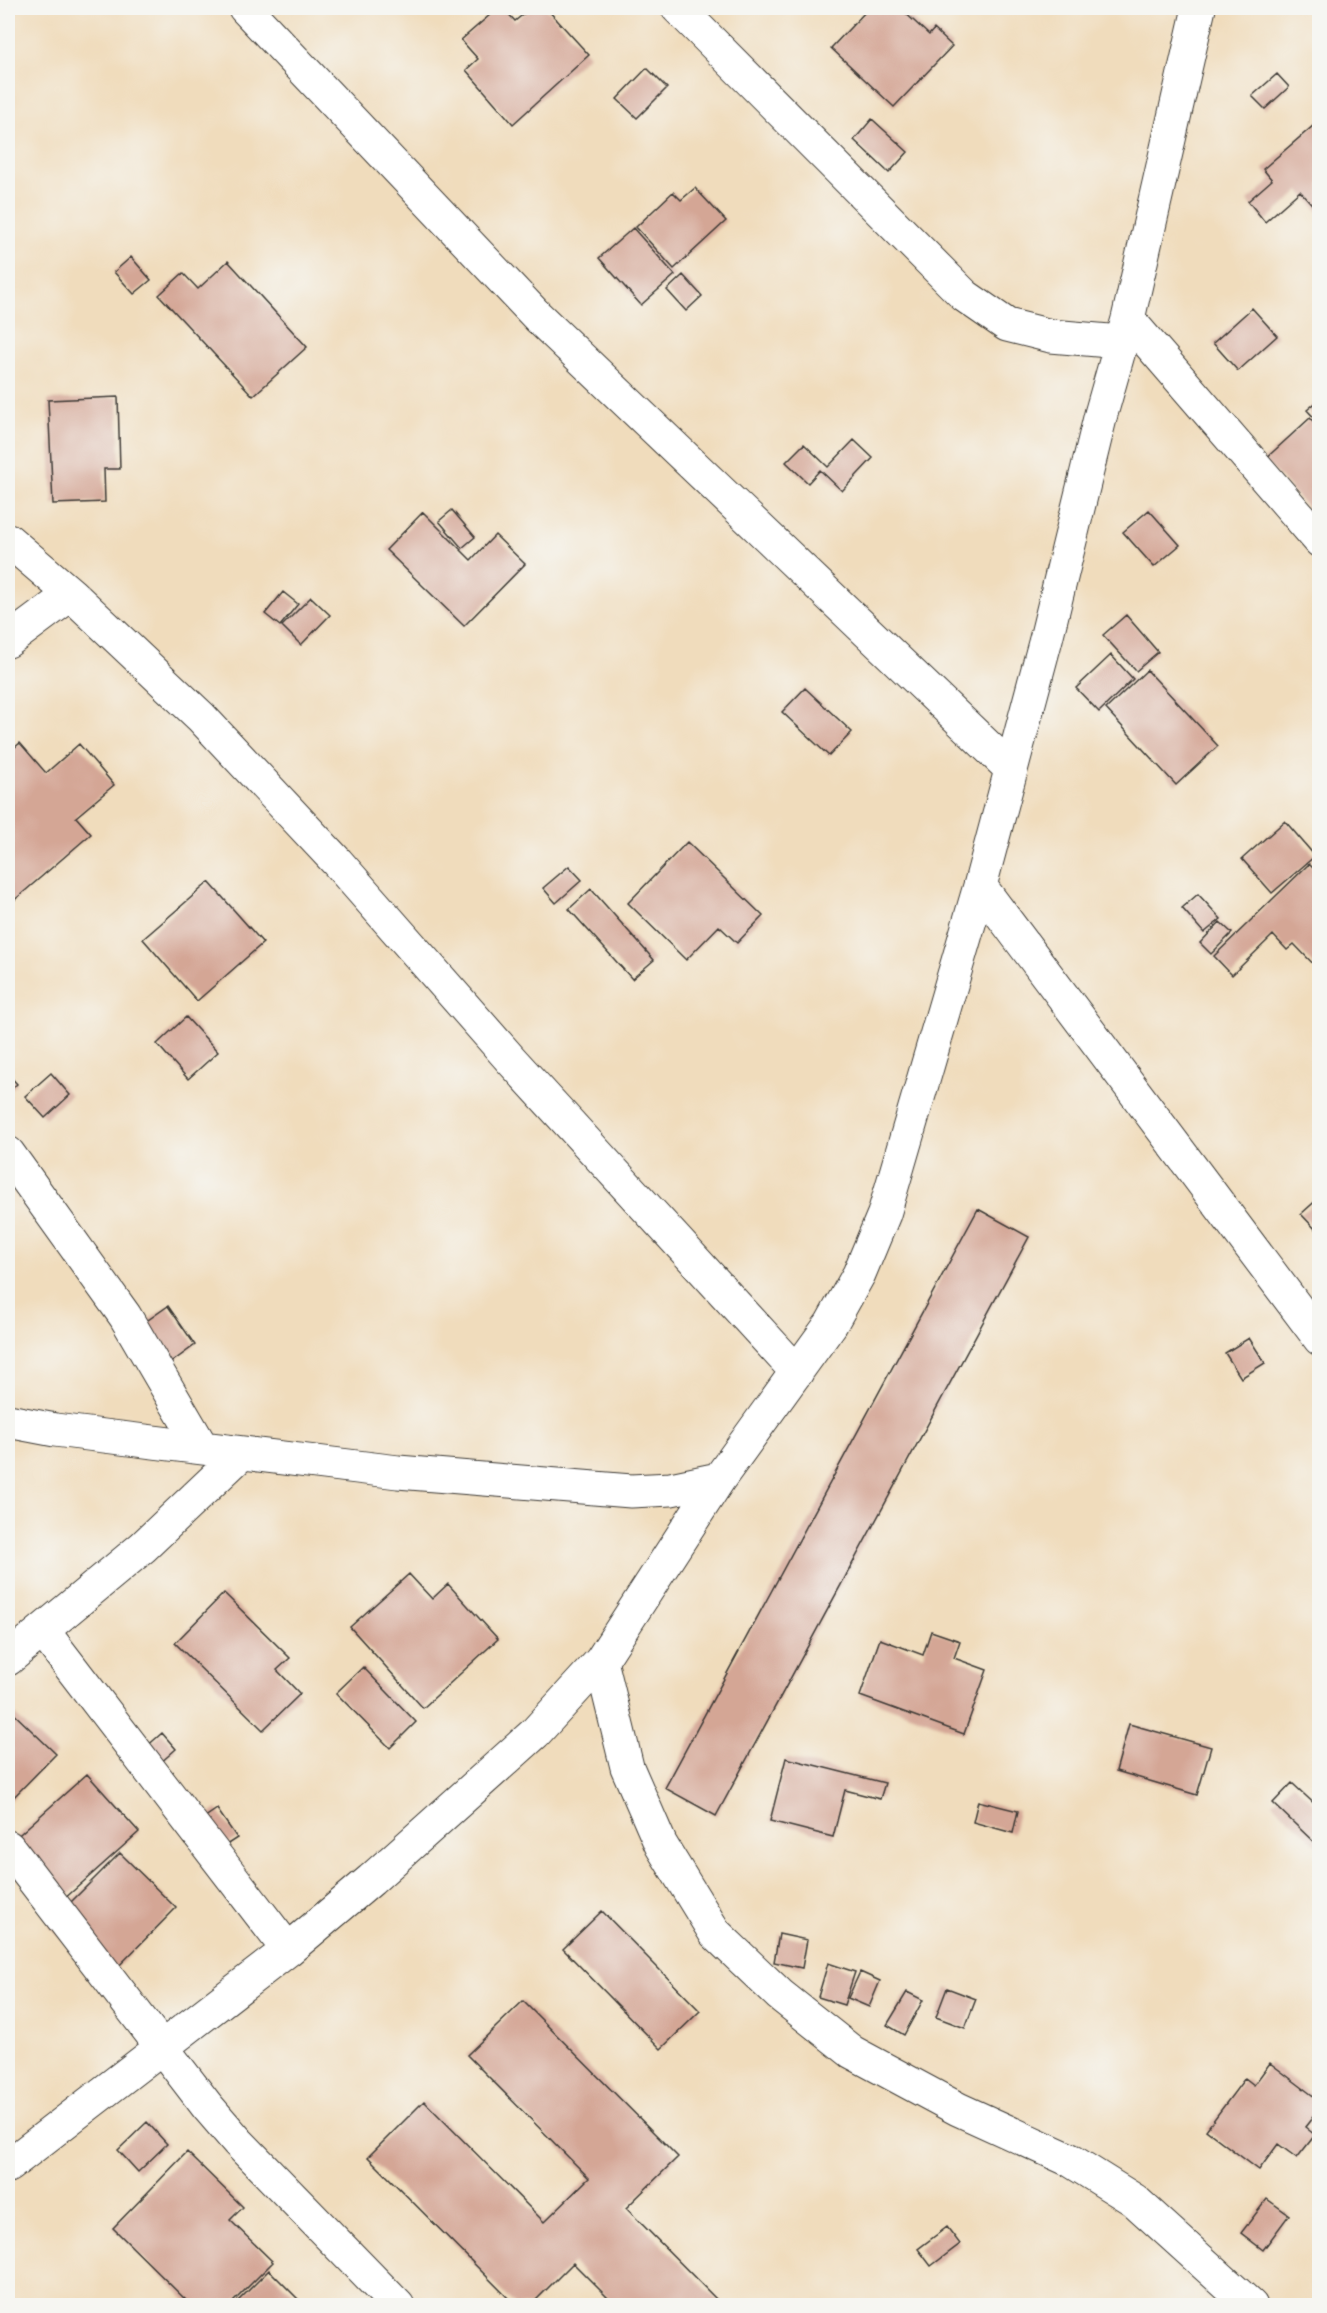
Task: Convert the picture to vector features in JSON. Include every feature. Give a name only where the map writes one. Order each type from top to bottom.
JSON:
[{"type":"street","points":[[245,8],[538,317],[1010,768]]},
{"type":"street","points":[[678,8],[966,296],[1007,325],[1051,336],[1124,330]]},
{"type":"street","points":[[8,2166],[288,1950],[492,1774],[535,1733],[601,1661],[719,1479],[831,1324],[859,1274],[884,1214],[980,886],[1046,639],[1072,528],[1124,330],[1199,8]]},
{"type":"street","points":[[1124,330],[1320,541]]},
{"type":"street","points":[[8,540],[71,594],[201,717],[321,845],[512,1061],[797,1372]]},
{"type":"street","points":[[8,640],[71,594]]},
{"type":"street","points":[[980,886],[1320,1339]]},
{"type":"street","points":[[8,1153],[125,1316],[201,1446]]},
{"type":"street","points":[[8,1421],[55,1430],[201,1446],[241,1454],[398,1472],[631,1491],[671,1489],[719,1479]]},
{"type":"street","points":[[8,1659],[143,1547],[241,1454]]},
{"type":"street","points":[[43,1631],[288,1950]]},
{"type":"street","points":[[601,1661],[627,1767],[661,1845],[715,1934],[780,1995],[852,2052],[958,2109],[1070,2160],[1134,2200],[1251,2306]]},
{"type":"street","points":[[8,1847],[207,2106],[238,2142],[399,2306]]},
{"type":"building","points":[[498,8],[503,8],[515,21],[531,8],[546,8],[589,55],[513,124],[466,70],[478,59],[461,40]]},
{"type":"building","points":[[869,8],[900,8],[929,35],[934,29],[952,46],[894,107],[831,48]]},
{"type":"building","points":[[647,68],[667,88],[637,118],[617,99]]},
{"type":"building","points":[[1277,74],[1289,87],[1265,109],[1252,96]]},
{"type":"building","points":[[872,119],[908,152],[889,173],[854,140]]},
{"type":"building","points":[[1320,120],[1320,213],[1300,191],[1265,222],[1248,201],[1272,180],[1263,169]]},
{"type":"building","points":[[695,188],[726,221],[674,269],[636,227],[673,192],[681,200]]},
{"type":"building","points":[[633,228],[675,275],[641,305],[599,258]]},
{"type":"building","points":[[131,257],[151,280],[134,294],[114,272]]},
{"type":"building","points":[[228,261],[307,347],[253,396],[159,295],[183,273],[198,289]]},
{"type":"building","points":[[683,275],[702,296],[686,311],[667,290]]},
{"type":"building","points":[[1252,308],[1277,336],[1238,371],[1213,343]]},
{"type":"building","points":[[118,397],[120,469],[104,469],[105,502],[53,504],[48,400]]},
{"type":"building","points":[[1320,399],[1320,424],[1307,410]]},
{"type":"building","points":[[1310,418],[1320,428],[1320,522],[1264,460]]},
{"type":"building","points":[[854,440],[873,458],[842,491],[820,470],[808,483],[786,462],[804,444],[828,467]]},
{"type":"building","points":[[452,510],[475,537],[462,548],[439,521]]},
{"type":"building","points":[[1149,510],[1180,545],[1154,567],[1123,532]]},
{"type":"building","points":[[423,512],[471,560],[495,535],[525,564],[464,626],[386,550]]},
{"type":"building","points":[[283,592],[298,604],[280,626],[265,614]]},
{"type":"building","points":[[311,597],[330,615],[301,645],[282,626]]},
{"type":"building","points":[[1126,615],[1158,652],[1136,671],[1103,635]]},
{"type":"building","points":[[1111,655],[1133,679],[1099,712],[1076,688]]},
{"type":"building","points":[[1147,670],[1218,746],[1176,785],[1106,709]]},
{"type":"building","points":[[805,688],[852,732],[829,756],[782,712]]},
{"type":"building","points":[[20,743],[46,773],[79,744],[114,785],[76,817],[91,834],[11,903],[8,899],[8,753]]},
{"type":"building","points":[[1285,821],[1315,856],[1272,893],[1242,859]]},
{"type":"building","points":[[687,842],[763,916],[737,943],[719,926],[686,960],[628,903]]},
{"type":"building","points":[[1309,864],[1320,875],[1320,971],[1294,944],[1287,950],[1273,935],[1232,975],[1214,956]]},
{"type":"building","points":[[569,866],[582,880],[556,903],[543,888]]},
{"type":"building","points":[[209,882],[263,943],[197,1001],[143,939]]},
{"type":"building","points":[[591,889],[654,960],[632,979],[569,909]]},
{"type":"building","points":[[1198,894],[1221,919],[1204,933],[1182,908]]},
{"type":"building","points":[[1220,922],[1232,933],[1211,954],[1200,943]]},
{"type":"building","points":[[186,1017],[218,1052],[188,1079],[157,1044]]},
{"type":"building","points":[[51,1073],[70,1095],[45,1118],[25,1096]]},
{"type":"building","points":[[8,1074],[17,1084],[8,1092]]},
{"type":"building","points":[[1320,1197],[1320,1234],[1301,1214]]},
{"type":"building","points":[[978,1209],[1029,1237],[716,1816],[665,1788]]},
{"type":"building","points":[[168,1306],[195,1345],[169,1364],[141,1325]]},
{"type":"building","points":[[1249,1338],[1265,1363],[1241,1378],[1225,1353]]},
{"type":"building","points":[[409,1574],[432,1599],[448,1584],[498,1639],[423,1708],[350,1627]]},
{"type":"building","points":[[224,1593],[290,1658],[277,1670],[300,1694],[263,1730],[175,1643]]},
{"type":"building","points":[[931,1631],[960,1641],[954,1658],[987,1670],[964,1734],[860,1696],[880,1639],[923,1655]]},
{"type":"building","points":[[363,1667],[416,1722],[390,1748],[336,1693]]},
{"type":"building","points":[[8,1708],[56,1754],[8,1803]]},
{"type":"building","points":[[1129,1724],[1211,1747],[1197,1795],[1116,1771]]},
{"type":"building","points":[[162,1733],[176,1749],[159,1764],[145,1748]]},
{"type":"building","points":[[786,1758],[885,1783],[880,1799],[845,1790],[833,1837],[770,1821]]},
{"type":"building","points":[[87,1774],[139,1832],[63,1900],[11,1842]]},
{"type":"building","points":[[1292,1783],[1320,1809],[1320,1848],[1273,1803]]},
{"type":"building","points":[[978,1801],[1018,1811],[1013,1833],[973,1822]]},
{"type":"building","points":[[217,1809],[237,1838],[217,1851],[198,1822]]},
{"type":"building","points":[[120,1853],[176,1908],[104,1981],[48,1925]]},
{"type":"building","points":[[602,1911],[700,2011],[661,2049],[563,1949]]},
{"type":"building","points":[[779,1934],[807,1940],[802,1968],[774,1962]]},
{"type":"building","points":[[828,1963],[855,1972],[844,2005],[818,1997]]},
{"type":"building","points":[[860,1972],[880,1981],[869,2007],[848,1998]]},
{"type":"building","points":[[947,1988],[976,1999],[965,2028],[936,2017]]},
{"type":"building","points":[[907,1992],[923,2000],[904,2035],[887,2025]]},
{"type":"building","points":[[523,2001],[678,2157],[626,2208],[723,2306],[616,2306],[573,2263],[530,2306],[516,2306],[368,2157],[424,2101],[544,2222],[589,2178],[467,2055]]},
{"type":"building","points":[[1270,2063],[1320,2101],[1320,2108],[1305,2127],[1315,2135],[1297,2158],[1278,2144],[1259,2170],[1206,2130],[1245,2078],[1254,2085]]},
{"type":"building","points":[[147,2122],[167,2144],[138,2172],[118,2150]]},
{"type":"building","points":[[187,2152],[243,2207],[230,2220],[273,2262],[229,2306],[192,2306],[113,2228]]},
{"type":"building","points":[[1267,2199],[1289,2215],[1263,2250],[1241,2233]]},
{"type":"building","points":[[947,2227],[960,2244],[931,2266],[918,2249]]},
{"type":"building","points":[[269,2270],[305,2306],[233,2306]]}]
